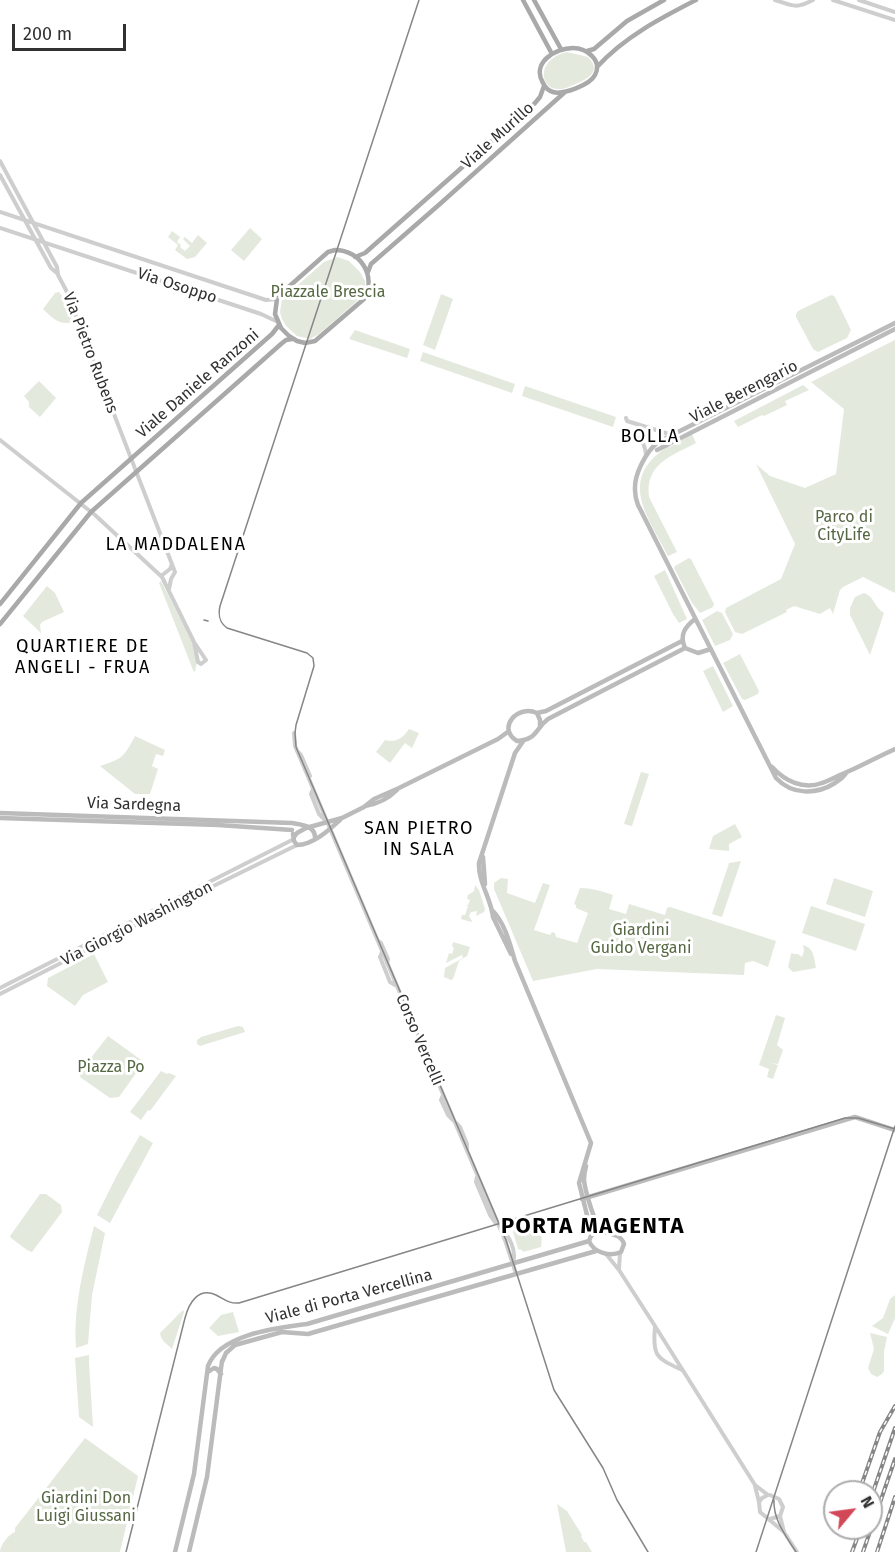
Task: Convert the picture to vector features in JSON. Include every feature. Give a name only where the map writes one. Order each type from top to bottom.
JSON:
[{"type":"main road","points":[[523,0],[552,54]]},
{"type":"main road","points":[[534,0],[561,49]]},
{"type":"main road","points":[[587,51],[594,49],[633,17],[664,0]]},
{"type":"main road","points":[[597,67],[587,51],[578,48],[561,49],[543,63],[540,75],[544,86],[554,92],[565,92],[578,88],[595,76],[597,67],[604,60],[649,25],[696,0]]},
{"type":"main road","points":[[544,39],[549,39],[553,34]]},
{"type":"main road","name":"Viale Murillo","points":[[357,258],[535,103],[544,86]]},
{"type":"main road","name":"Viale Murillo","points":[[368,272],[370,264],[565,92]]},
{"type":"main road","points":[[432,193],[447,198]]},
{"type":"main road","points":[[337,250],[350,253],[357,258],[368,272],[369,285],[364,299],[315,341],[302,343],[292,339],[278,324],[274,311],[277,299],[328,252],[337,250]]},
{"type":"main road","name":"Viale Daniele Ranzoni","points":[[0,604],[81,503],[272,334],[278,324]]},
{"type":"main road","points":[[808,370],[880,340],[880,333],[895,326]]},
{"type":"main road","points":[[808,370],[856,342],[895,326]]},
{"type":"main road","name":"Viale Daniele Ranzoni","points":[[0,624],[91,512],[281,344],[292,339]]},
{"type":"main road","points":[[828,363],[833,357],[853,347],[856,342]]},
{"type":"main road","name":"Viale Berengario","points":[[662,440],[808,370]]},
{"type":"main road","name":"Viale Berengario","points":[[646,458],[654,451],[808,370]]},
{"type":"main road","points":[[654,451],[661,445],[662,440]]},
{"type":"main road","points":[[646,458],[637,476],[635,493],[638,505],[776,778],[804,792],[825,788],[829,783]]},
{"type":"main road","points":[[695,619],[685,627],[682,641],[685,648],[698,653],[711,650]]},
{"type":"main road","points":[[515,753],[513,738],[509,730],[510,722],[516,715],[528,710],[537,713],[544,711],[682,641]]},
{"type":"main road","points":[[498,739],[513,738],[520,741],[535,735],[548,719],[685,648]]},
{"type":"main road","points":[[537,713],[540,726]]},
{"type":"main road","points":[[294,838],[297,833],[306,828],[342,818],[390,797],[399,788],[498,739],[509,730]]},
{"type":"main road","points":[[524,740],[515,753],[478,870],[493,917],[515,961],[592,1145],[579,1180],[592,1235],[590,1245],[596,1251],[606,1253],[620,1253],[624,1246],[622,1239],[616,1235],[601,1232],[592,1235]]},
{"type":"main road","points":[[787,784],[806,786],[829,783],[895,748]]},
{"type":"main road","name":"Via Sardegna","points":[[0,813],[267,825]]},
{"type":"main road","name":"Via Sardegna","points":[[0,818],[57,817]]},
{"type":"main road","points":[[292,823],[297,845],[303,845],[330,829],[342,818]]},
{"type":"main road","points":[[267,825],[292,823],[311,828],[315,839]]},
{"type":"main road","points":[[267,825],[292,830]]},
{"type":"main road","points":[[483,854],[485,888]]},
{"type":"main road","points":[[582,1199],[841,1120],[855,1117],[895,1130]]},
{"type":"main road","points":[[588,1154],[584,1177],[601,1232]]},
{"type":"main road","name":"Viale di Porta Vercellina","points":[[210,1361],[226,1344],[235,1340],[269,1330],[307,1324],[589,1241]]},
{"type":"main road","points":[[572,1246],[575,1257]]},
{"type":"main road","name":"Viale di Porta Vercellina","points":[[222,1362],[228,1350],[235,1345],[286,1332],[308,1334],[596,1251]]},
{"type":"main road","points":[[524,1260],[522,1268],[527,1271]]},
{"type":"main road","points":[[500,1267],[505,1273],[504,1278]]},
{"type":"main road","points":[[470,1276],[474,1287]]},
{"type":"main road","points":[[433,1286],[436,1297]]},
{"type":"main road","points":[[352,1310],[359,1320]]},
{"type":"main road","points":[[307,1324],[304,1329],[308,1334]]},
{"type":"main road","points":[[189,1552],[205,1483],[214,1425],[222,1362],[220,1350]]},
{"type":"main road","points":[[175,1552],[193,1479],[210,1361],[222,1362]]},
{"type":"main road","points":[[208,1372],[214,1368],[221,1374]]},
{"type":"main road","points":[[201,1423],[214,1425]]},
{"type":"main road","points":[[193,1479],[205,1483]]},
{"type":"main road","points":[[181,1526],[195,1529]]},
{"type":"street","points":[[775,0],[796,6],[813,0]]},
{"type":"street","points":[[833,0],[895,20]]},
{"type":"street","points":[[859,0],[895,12]]},
{"type":"street","points":[[0,162],[57,267],[58,275]]},
{"type":"street","points":[[0,175],[51,268],[58,275]]},
{"type":"street","name":"Via Osoppo","points":[[0,212],[266,300],[277,299]]},
{"type":"street","name":"Via Osoppo","points":[[0,228],[261,314],[278,324]]},
{"type":"street","name":"Via Pietro Rubens","points":[[58,275],[66,290],[175,572],[169,589]]},
{"type":"street","points":[[626,418],[627,421],[670,435],[676,434]]},
{"type":"street","points":[[655,430],[662,436],[662,440]]},
{"type":"street","points":[[643,441],[645,433],[655,430]]},
{"type":"street","points":[[621,431],[637,436],[643,441],[646,458]]},
{"type":"street","points":[[0,440],[81,503],[161,576],[194,642],[198,662],[201,664],[206,660],[194,642]]},
{"type":"street","points":[[645,447],[654,451]]},
{"type":"street","points":[[161,576],[172,564]]},
{"type":"street","name":"Corso Vercelli","points":[[294,733],[297,751],[506,1244],[516,1274]]},
{"type":"street","points":[[274,852],[294,838]]},
{"type":"street","points":[[274,852],[297,845]]},
{"type":"street","name":"Via Giorgio Washington","points":[[0,994],[274,852]]},
{"type":"street","name":"Via Giorgio Washington","points":[[0,988],[112,935]]},
{"type":"street","name":"Corso Vercelli","points":[[378,941],[388,959],[387,964]]},
{"type":"street","name":"Corso Vercelli","points":[[382,952],[380,957],[390,982],[396,985]]},
{"type":"street","points":[[606,1253],[755,1485],[760,1512],[784,1532],[797,1552]]},
{"type":"street","points":[[619,1270],[620,1253]]},
{"type":"street","points":[[655,1326],[653,1343],[658,1355],[683,1370]]},
{"type":"street","points":[[755,1485],[769,1495],[778,1498],[782,1503],[783,1509],[780,1516],[784,1532]]},
{"type":"street","points":[[759,1502],[769,1495]]},
{"type":"street","points":[[770,1519],[780,1516]]},
{"type":"green space","points":[[567,52],[588,57],[594,70],[589,77],[576,84],[554,89],[546,82],[545,68],[554,57]]},
{"type":"green space","points":[[250,228],[262,239],[244,261],[231,250]]},
{"type":"green space","points":[[172,231],[180,237],[177,242],[185,251],[190,246],[183,239],[185,237],[192,243],[198,235],[207,243],[195,257],[187,259],[175,250],[178,245],[168,237]]},
{"type":"green space","name":"Piazzale Brescia","points":[[337,257],[349,261],[360,272],[365,281],[363,293],[355,303],[319,334],[310,339],[297,336],[282,319],[280,312],[282,299],[324,262]]},
{"type":"green space","points":[[59,292],[73,322],[60,322],[43,309],[55,293]]},
{"type":"green space","points":[[441,294],[453,299],[435,350],[423,345]]},
{"type":"green space","points":[[832,295],[851,330],[847,338],[818,352],[813,349],[796,314]]},
{"type":"green space","points":[[355,330],[410,349],[407,358],[349,339]]},
{"type":"green space","name":"Parco di CityLife","points":[[895,340],[895,593],[863,577],[840,590],[833,614],[830,608],[820,614],[794,606],[786,610],[787,612],[742,634],[735,632],[725,612],[726,608],[781,579],[795,544],[756,464],[770,476],[805,488],[836,474],[844,409],[811,382]]},
{"type":"green space","points":[[423,352],[515,384],[512,393],[420,361]]},
{"type":"green space","points":[[39,381],[56,398],[40,417],[29,407],[29,402],[24,396]]},
{"type":"green space","points":[[803,385],[809,390],[785,401],[787,405],[738,427],[734,421]]},
{"type":"green space","points":[[525,386],[616,417],[613,427],[522,396]]},
{"type":"green space","points":[[692,434],[696,443],[662,462],[651,476],[649,486],[649,497],[677,552],[668,556],[646,513],[641,499],[640,485],[643,472],[652,460],[667,447]]},
{"type":"green space","points":[[689,558],[714,604],[713,607],[700,613],[692,603],[674,568]]},
{"type":"green space","points":[[665,570],[687,619],[679,623],[654,576]]},
{"type":"green space","points":[[161,581],[193,644],[197,660],[195,672],[159,583]]},
{"type":"green space","points":[[47,586],[55,593],[64,612],[42,622],[41,633],[23,616]]},
{"type":"green space","points":[[864,593],[884,613],[870,655],[850,615],[850,608],[855,597]]},
{"type":"green space","points":[[717,611],[722,613],[733,634],[730,640],[715,646],[702,620]]},
{"type":"green space","points":[[740,654],[759,691],[758,694],[745,700],[742,699],[723,663]]},
{"type":"green space","points":[[713,666],[733,706],[723,712],[703,671]]},
{"type":"green space","points":[[409,729],[419,733],[412,748],[405,743],[390,763],[376,752],[385,740],[399,739]]},
{"type":"green space","points":[[135,736],[165,750],[163,756],[156,754],[152,766],[158,769],[150,794],[135,794],[100,766],[122,756]]},
{"type":"green space","points":[[641,772],[649,774],[632,826],[624,824]]},
{"type":"green space","points":[[735,824],[742,837],[729,844],[729,851],[709,849],[713,836]]},
{"type":"green space","points":[[741,861],[722,917],[712,914],[729,863]]},
{"type":"green space","name":"Giardini Guido Vergani","points":[[501,878],[508,879],[507,893],[535,903],[543,883],[550,885],[534,930],[550,935],[552,932],[556,937],[577,943],[588,913],[576,908],[574,904],[580,888],[613,895],[609,909],[626,914],[629,904],[665,915],[667,908],[670,907],[776,941],[768,967],[753,961],[745,963],[744,975],[597,969],[533,981],[494,889],[494,883]]},
{"type":"green space","points":[[834,878],[873,891],[865,917],[826,904]]},
{"type":"green space","points":[[475,885],[485,909],[476,916],[477,911],[471,912],[469,916],[471,922],[461,919],[468,906],[465,905],[468,905],[470,900],[467,899],[468,895],[474,891]]},
{"type":"green space","points":[[811,906],[865,924],[856,951],[802,933]]},
{"type":"green space","points":[[453,942],[470,947],[467,956],[459,961],[451,980],[444,977],[445,968],[463,958],[462,955],[446,963],[449,953],[452,954],[454,948]]},
{"type":"green space","points":[[803,945],[811,951],[816,968],[793,972],[788,967],[791,954],[798,954],[802,957]]},
{"type":"green space","points":[[94,954],[108,982],[83,995],[75,1006],[47,986],[48,978]]},
{"type":"green space","points":[[776,1015],[785,1018],[777,1045],[783,1050],[778,1064],[771,1063],[778,1065],[773,1079],[767,1077],[769,1069],[759,1065]]},
{"type":"green space","points":[[238,1026],[243,1027],[245,1032],[200,1046],[197,1044],[197,1040],[201,1037]]},
{"type":"green space","name":"Piazza Po","points":[[108,1036],[144,1062],[119,1097],[110,1098],[80,1077],[80,1072]]},
{"type":"green space","points":[[161,1071],[176,1076],[141,1120],[130,1112]]},
{"type":"green space","points":[[140,1135],[153,1143],[110,1223],[97,1215]]},
{"type":"green space","points":[[40,1194],[46,1194],[61,1205],[62,1212],[32,1252],[10,1236]]},
{"type":"green space","points":[[534,1221],[541,1233],[541,1247],[523,1252],[518,1249],[513,1232],[516,1227]]},
{"type":"green space","points":[[94,1226],[105,1233],[92,1295],[88,1344],[76,1348],[78,1302]]},
{"type":"green space","points":[[895,1295],[895,1318],[888,1334],[872,1326],[883,1318],[890,1299]]},
{"type":"green space","points":[[183,1310],[184,1312],[172,1349],[160,1333]]},
{"type":"green space","points":[[233,1312],[239,1332],[218,1336],[209,1328],[221,1315]]},
{"type":"green space","points":[[870,1333],[887,1337],[884,1371],[877,1377],[871,1374],[868,1368],[874,1349]]},
{"type":"green space","points":[[89,1355],[93,1427],[79,1417],[75,1358]]},
{"type":"green space","name":"Giardini Don Luigi Giussani","points":[[85,1438],[138,1476],[120,1552],[0,1552],[5,1540],[15,1532],[15,1528]]},
{"type":"green space","points":[[557,1504],[567,1511],[592,1552],[566,1552]]},
{"type":"tram line","points":[[419,0],[220,606],[219,615],[227,628],[307,653],[313,658],[314,666],[296,725],[296,747],[506,1240],[554,1390],[603,1468],[617,1500],[648,1552]]},
{"type":"tram line","points":[[204,620],[208,621]]},
{"type":"tram line","points":[[126,1552],[185,1318],[192,1302],[199,1295],[210,1293],[229,1302],[239,1303],[845,1118],[858,1118],[895,1129]]},
{"type":"tram line","points":[[756,1552],[895,1126]]},
{"type":"tram line","points":[[774,1500],[778,1521],[796,1552]]},
{"type":"railway","points":[[863,1480],[880,1432],[895,1406]]},
{"type":"railway","points":[[877,1480],[895,1428]]},
{"type":"railway","points":[[863,1552],[895,1459]]},
{"type":"railway","points":[[877,1552],[895,1497]]},
{"type":"railway","points":[[852,1552],[856,1540]]},
{"type":"district","name":"BOLLA","points":[[650,437]]},
{"type":"district","name":"LA MADDALENA","points":[[176,545]]},
{"type":"district","name":"QUARTIERE DE ANGELI - FRUA","points":[[83,657]]},
{"type":"district","name":"SAN PIETRO IN SALA","points":[[419,839]]},
{"type":"district","name":"PORTA MAGENTA","points":[[593,1227]]}]
